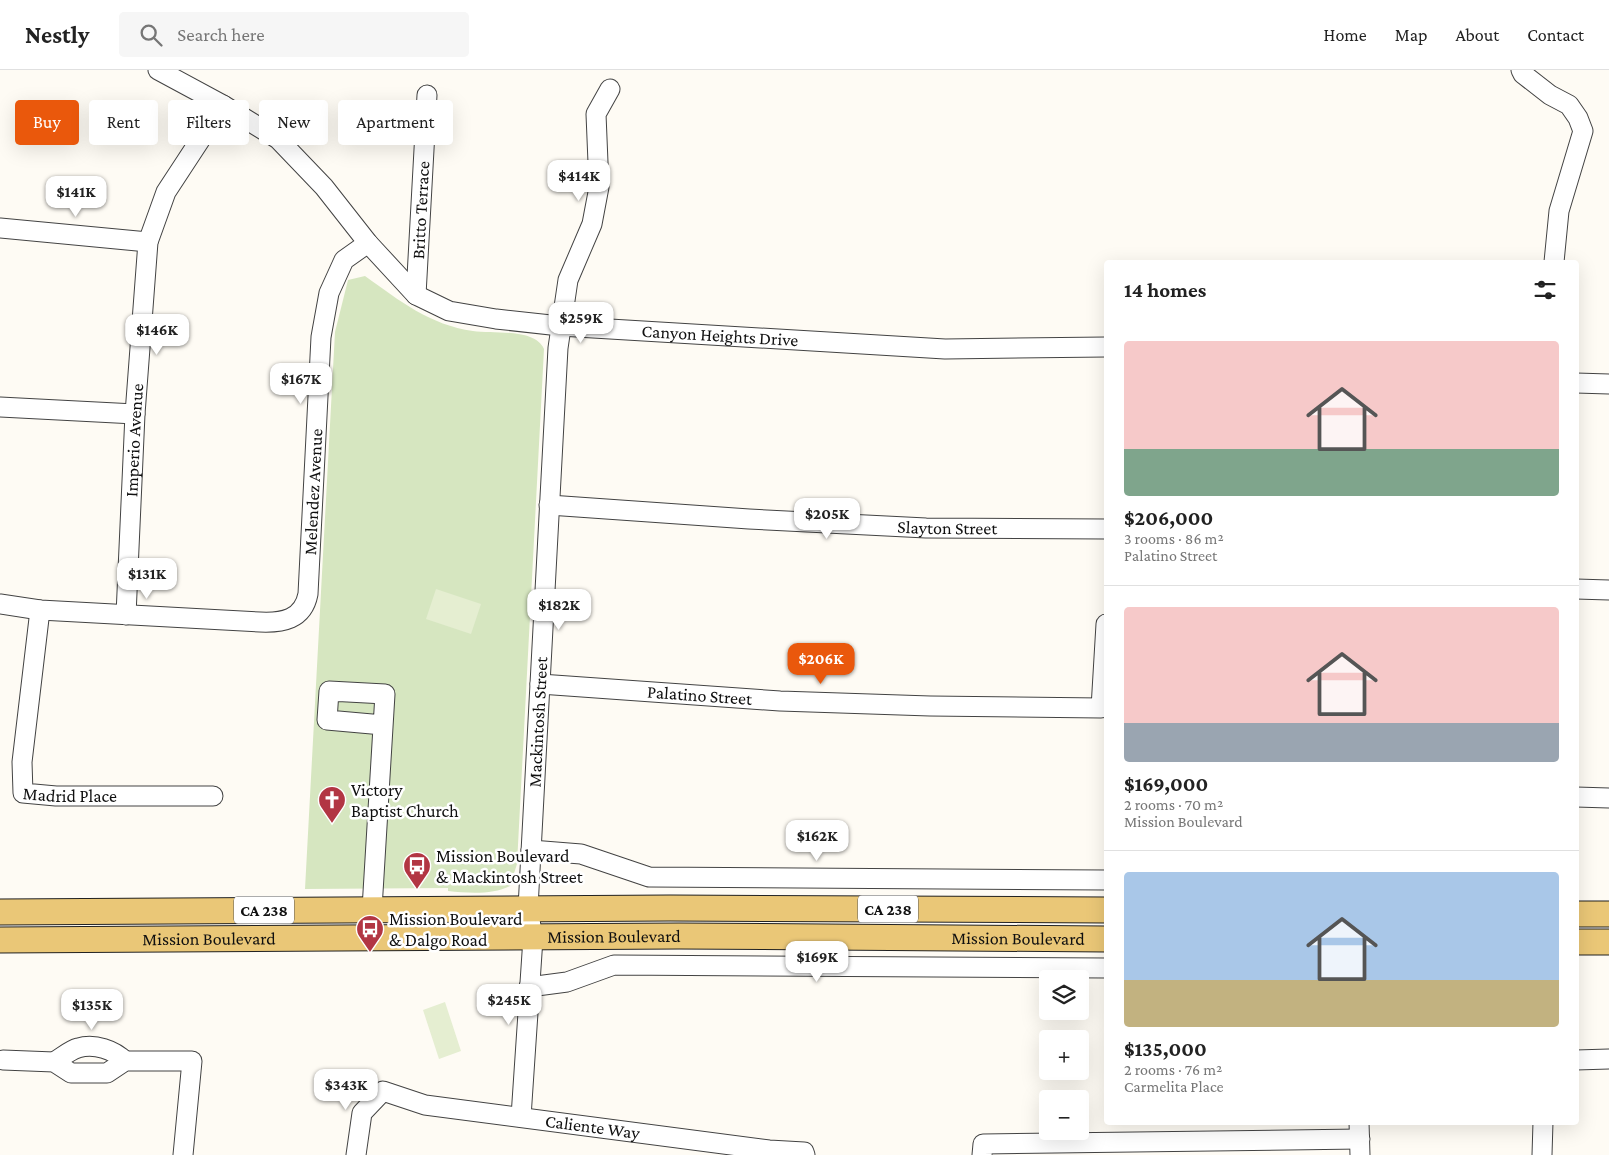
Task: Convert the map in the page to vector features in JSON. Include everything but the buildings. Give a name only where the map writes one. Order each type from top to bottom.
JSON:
[{"type":"main road","name":"Mission Boulevard","points":[[0,912],[528,908],[1104,910]]},
{"type":"main road","points":[[1579,914],[1609,914]]},
{"type":"main road","name":"Mission Boulevard","points":[[0,940],[756,936],[1104,939]]},
{"type":"main road","points":[[1579,942],[1609,942]]},
{"type":"street","name":"Canyon Heights Drive","points":[[158,70],[214,100]]},
{"type":"street","points":[[1521,70],[1523,74],[1550,95],[1569,105],[1578,118],[1583,131],[1559,212],[1554,260]]},
{"type":"street","name":"Mackintosh Street","points":[[521,1117],[528,987],[533,938],[528,908],[560,326],[568,280],[592,224],[599,187],[596,114],[610,89]]},
{"type":"street","name":"Britto Terrace","points":[[416,295],[427,95]]},
{"type":"street","name":"Canyon Heights Drive","points":[[249,121],[278,139],[324,187],[368,243],[416,295],[449,311],[496,319],[560,326],[946,349],[1104,348]]},
{"type":"street","name":"Imperio Avenue","points":[[126,615],[135,414],[148,242],[166,192],[197,145]]},
{"type":"street","points":[[0,228],[148,242]]},
{"type":"street","name":"Melendez Avenue","points":[[126,615],[272,623],[293,618],[303,607],[308,589],[321,337],[329,293],[344,260],[368,243]]},
{"type":"street","points":[[1579,384],[1609,384]]},
{"type":"street","points":[[0,407],[135,414]]},
{"type":"street","name":"Slayton Street","points":[[549,505],[749,519],[926,528],[1104,529]]},
{"type":"street","points":[[1579,589],[1609,590]]},
{"type":"street","points":[[0,604],[40,610],[126,615]]},
{"type":"street","name":"Madrid Place","points":[[40,610],[22,762],[23,793],[56,796],[212,796]]},
{"type":"street","name":"Palatino Street","points":[[540,684],[780,701],[930,706],[1101,708],[1104,658]]},
{"type":"street","points":[[372,909],[383,725]]},
{"type":"street","points":[[1579,798],[1609,798]]},
{"type":"street","points":[[531,850],[581,854],[649,877],[1104,880]]},
{"type":"street","name":"Mission Boulevard","points":[[528,987],[567,982],[614,966],[1104,968]]},
{"type":"street","points":[[54,1062],[78,1048],[97,1047],[116,1052],[125,1061]]},
{"type":"street","points":[[3,1060],[54,1062],[71,1073],[107,1073],[125,1061],[192,1061],[183,1155]]},
{"type":"street","points":[[1579,1060],[1609,1060]]},
{"type":"street","name":"Caliente Way","points":[[356,1155],[362,1113],[383,1090],[425,1105],[769,1150],[805,1153]]},
{"type":"street","points":[[1542,1155],[1543,1125]]},
{"type":"street","points":[[982,1155],[983,1144],[1359,1139]]},
{"type":"green space","points":[[365,276],[429,318],[457,328],[473,331],[523,335],[539,342],[544,349],[517,864],[510,886],[496,891],[480,893],[448,891],[448,888],[305,889],[335,332],[348,280]]},
{"type":"green space","points":[[436,589],[481,604],[471,634],[426,619]]},
{"type":"green space","points":[[445,1002],[461,1051],[439,1059],[423,1010]]},
{"type":"place","name":"Victory Baptist Church","points":[[332,824]]},
{"type":"place","name":"Mission Boulevard & Mackintosh Street","points":[[417,890]]},
{"type":"place","name":"Mission Boulevard & Dalgo Road","points":[[370,953]]}]
